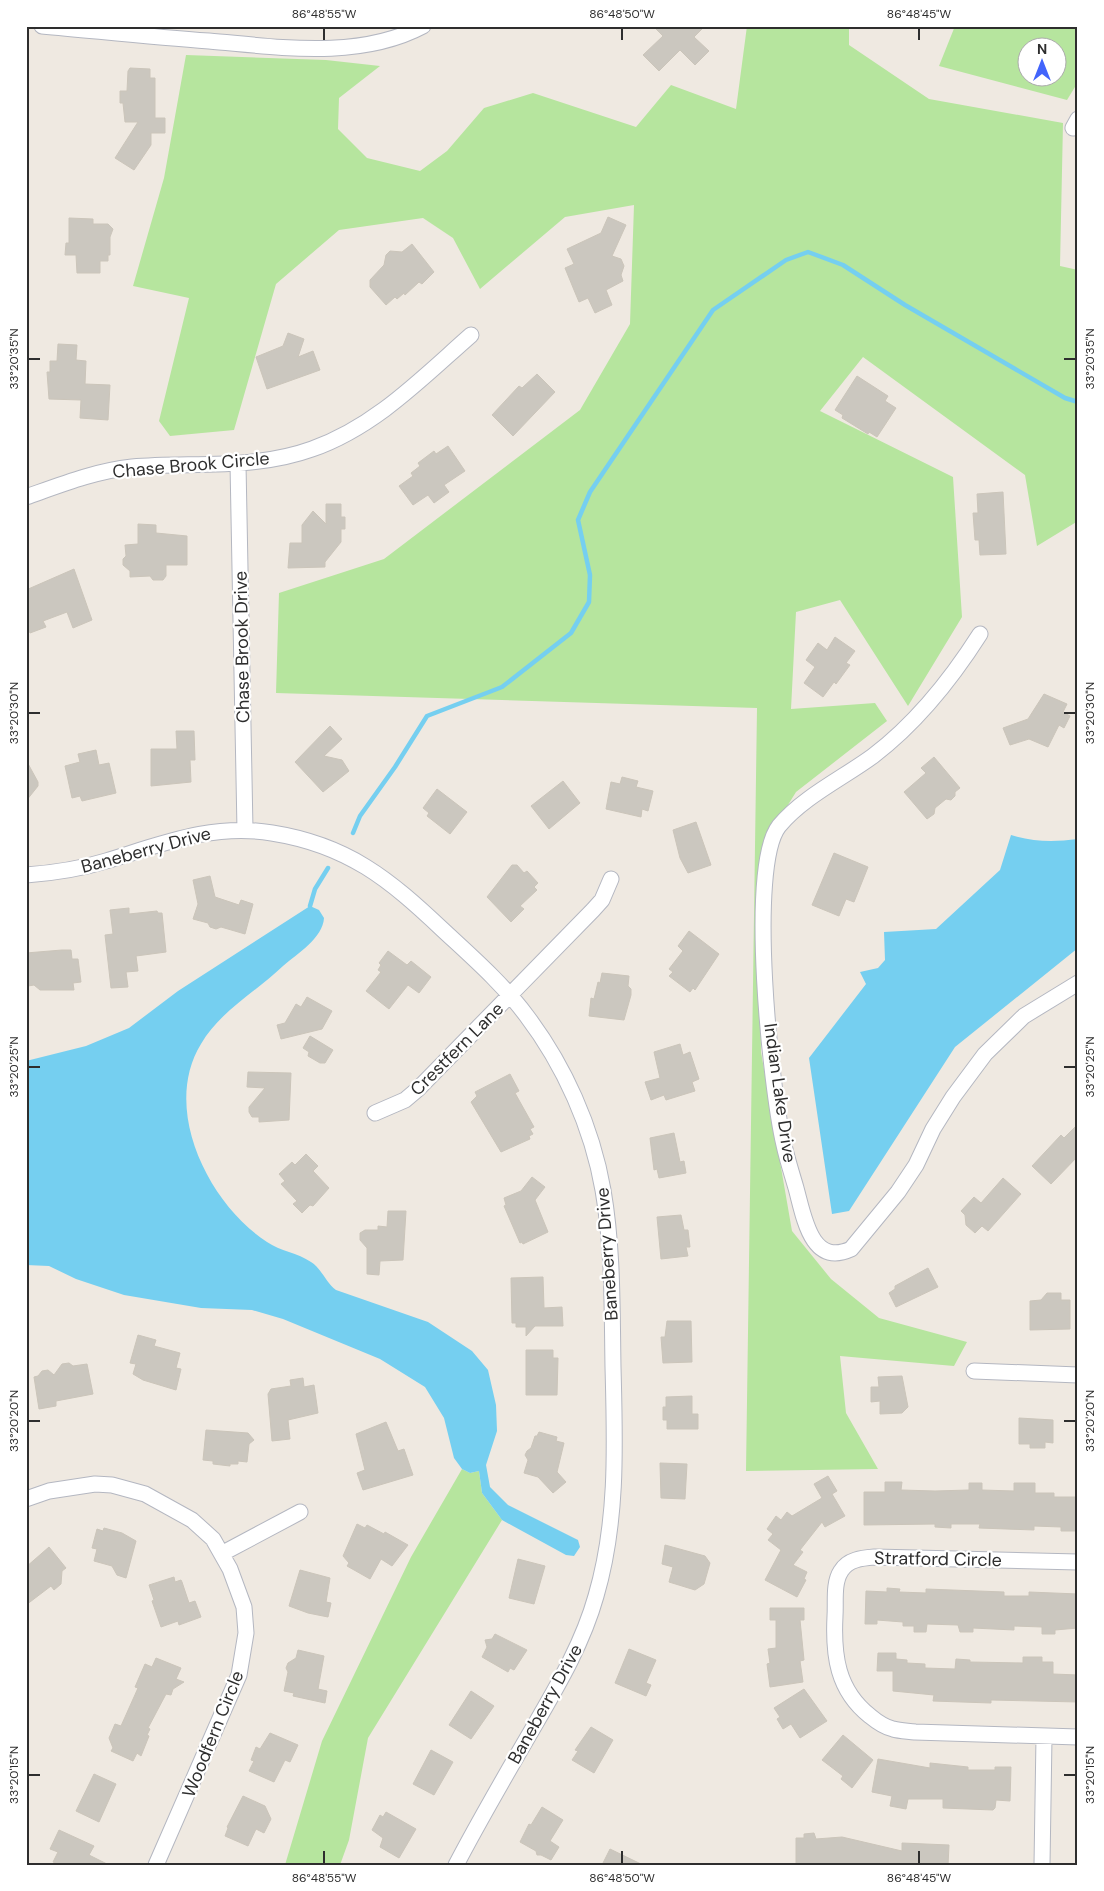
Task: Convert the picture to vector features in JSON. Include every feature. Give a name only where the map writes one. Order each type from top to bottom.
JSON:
[{"type":"street","points":[[42,26],[266,46],[331,47],[388,41],[423,26]]},
{"type":"street","name":"Chase Brook Circle","points":[[26,497],[71,481],[130,468],[238,464],[297,454],[342,437],[385,410],[471,335]]},
{"type":"street","name":"Chase Brook Drive","points":[[238,464],[245,830]]},
{"type":"street","name":"Indian Lake Drive","points":[[980,634],[945,684],[900,732],[872,757],[810,799],[780,826],[771,846],[766,883],[762,942],[763,973],[775,1085],[783,1144],[804,1216],[821,1249],[832,1254],[841,1254],[851,1249],[898,1192],[916,1165],[933,1129],[953,1097],[986,1054],[1024,1016],[1078,982]]},
{"type":"street","name":"Baneberry Drive","points":[[26,875],[73,869],[167,840],[201,833],[245,830],[274,833],[315,843],[348,856],[369,867],[424,912],[510,996],[526,1014],[559,1066],[580,1110],[600,1171],[607,1215],[611,1270],[616,1453],[609,1538],[596,1596],[572,1662],[492,1798],[458,1864]]},
{"type":"street","name":"Crestfern Lane","points":[[375,1112],[398,1103],[418,1089],[602,900],[611,879]]},
{"type":"street","points":[[974,1371],[1078,1374]]},
{"type":"street","name":"Woodfern Circle","points":[[26,1499],[49,1491],[81,1485],[112,1485],[145,1494],[179,1512],[213,1539],[222,1553],[244,1607],[246,1633],[239,1675],[156,1865]]},
{"type":"street","points":[[222,1553],[300,1512]]},
{"type":"street","name":"Stratford Circle","points":[[1078,1562],[863,1558],[847,1565],[841,1571],[836,1583],[834,1644],[839,1674],[851,1697],[860,1708],[877,1721],[893,1729],[916,1732],[1078,1737]]},
{"type":"street","points":[[1042,1865],[1044,1737]]},
{"type":"green space","points":[[747,26],[849,26],[849,45],[929,99],[1063,123],[1060,266],[1078,270],[1078,521],[1037,546],[1025,475],[863,357],[820,411],[953,477],[962,617],[908,706],[840,600],[796,612],[791,709],[875,703],[887,721],[796,792],[765,842],[760,954],[761,1052],[792,1231],[831,1279],[879,1318],[967,1342],[954,1366],[840,1356],[846,1413],[878,1469],[746,1471],[757,708],[276,693],[279,593],[384,559],[580,410],[630,324],[634,205],[565,217],[480,289],[453,238],[423,218],[339,230],[276,284],[234,430],[170,436],[159,421],[189,298],[133,286],[164,178],[186,55],[326,60],[380,66],[339,98],[338,129],[367,158],[420,171],[447,151],[484,108],[533,93],[636,127],[671,85],[736,109]]},
{"type":"green space","points":[[955,26],[1078,26],[1078,82],[1067,100],[1022,88],[1066,88],[1066,38],[1016,38],[1016,86],[939,66]]},
{"type":"green space","points":[[462,1469],[470,1473],[479,1471],[482,1493],[502,1520],[368,1738],[349,1840],[340,1865],[285,1865],[322,1741],[411,1557]]},
{"type":"water","points":[[1011,835],[1044,841],[1078,839],[1078,948],[955,1047],[849,1211],[832,1214],[809,1058],[866,984],[860,972],[878,968],[885,960],[884,932],[936,929],[1000,870]]},
{"type":"water","points":[[310,906],[319,910],[324,918],[323,925],[314,939],[228,1012],[209,1032],[201,1044],[190,1070],[186,1097],[189,1125],[197,1153],[210,1180],[227,1204],[246,1225],[267,1242],[311,1262],[336,1290],[428,1322],[472,1351],[488,1370],[496,1405],[497,1431],[486,1465],[490,1487],[508,1505],[578,1540],[580,1547],[574,1556],[566,1555],[502,1520],[482,1493],[479,1471],[470,1473],[462,1469],[454,1458],[444,1418],[425,1387],[380,1359],[283,1319],[252,1310],[201,1308],[124,1295],[76,1279],[49,1266],[26,1265],[26,1061],[86,1046],[129,1028],[178,991]]},
{"type":"building","points":[[653,26],[705,26],[694,37],[709,51],[695,65],[680,50],[659,71],[643,55],[663,36]]},
{"type":"building","points":[[130,68],[150,69],[150,78],[155,78],[155,118],[165,118],[165,133],[151,133],[151,145],[134,170],[115,158],[138,122],[125,122],[123,103],[120,103],[120,91],[127,91],[128,71]]},
{"type":"building","points":[[608,217],[626,225],[612,256],[621,259],[624,266],[621,275],[623,281],[606,290],[612,305],[595,313],[588,298],[579,302],[565,268],[574,264],[567,249],[601,233]]},
{"type":"building","points":[[69,218],[93,219],[93,224],[108,224],[113,229],[110,237],[110,255],[108,255],[108,261],[100,261],[100,273],[77,273],[76,255],[65,255],[66,243],[69,243]]},
{"type":"building","points":[[412,244],[434,272],[422,284],[419,282],[405,295],[404,293],[397,299],[395,297],[386,305],[370,287],[370,280],[384,265],[386,255],[390,251],[402,252]]},
{"type":"building","points":[[288,333],[304,339],[298,357],[313,351],[320,370],[267,389],[256,357],[283,346]]},
{"type":"building","points":[[58,344],[77,345],[76,360],[86,361],[85,384],[110,385],[108,420],[80,418],[81,400],[49,399],[47,372],[50,372],[50,361],[57,361]]},
{"type":"building","points":[[537,374],[555,392],[513,436],[492,415],[519,386],[522,388]]},
{"type":"building","points":[[857,376],[888,396],[885,401],[896,408],[877,437],[869,432],[868,434],[842,418],[843,415],[835,410]]},
{"type":"building","points":[[448,446],[465,471],[444,485],[449,492],[434,503],[428,495],[413,505],[399,486],[413,476],[411,473],[420,466],[418,463],[434,451],[436,454]]},
{"type":"building","points":[[1003,492],[1006,554],[980,555],[979,540],[975,540],[973,513],[978,513],[977,494]]},
{"type":"building","points":[[326,504],[341,504],[341,517],[345,517],[345,529],[341,529],[341,542],[325,562],[325,567],[288,568],[290,543],[302,543],[302,525],[313,511],[326,524]]},
{"type":"building","points":[[138,524],[156,525],[156,533],[187,536],[187,565],[166,565],[166,576],[163,580],[153,580],[150,576],[130,577],[130,571],[123,565],[123,559],[126,556],[125,545],[138,544]]},
{"type":"building","points":[[74,569],[92,620],[73,628],[67,612],[43,621],[46,627],[30,633],[26,624],[26,590]]},
{"type":"building","points":[[835,637],[855,651],[846,663],[850,665],[836,684],[834,682],[823,697],[804,683],[815,667],[806,660],[818,643],[827,650]]},
{"type":"building","points":[[1044,694],[1067,704],[1063,712],[1070,716],[1064,728],[1059,725],[1048,747],[1029,739],[1010,745],[1003,728],[1028,719]]},
{"type":"building","points":[[330,726],[342,739],[324,756],[342,760],[349,771],[323,792],[295,762]]},
{"type":"building","points":[[176,731],[194,731],[195,760],[190,760],[191,782],[151,786],[151,749],[177,749]]},
{"type":"building","points":[[96,750],[99,765],[109,763],[116,793],[82,801],[80,796],[72,798],[65,766],[80,762],[78,754]]},
{"type":"building","points":[[934,757],[960,788],[955,792],[955,796],[951,800],[946,799],[935,808],[934,814],[927,819],[904,792],[926,773],[921,768]]},
{"type":"building","points":[[26,760],[38,782],[38,786],[26,801]]},
{"type":"building","points":[[622,777],[638,781],[636,787],[653,791],[648,811],[642,809],[641,817],[606,809],[611,782],[620,784]]},
{"type":"building","points":[[563,781],[580,803],[549,829],[531,806]]},
{"type":"building","points":[[437,789],[467,812],[450,834],[427,816],[429,813],[423,808]]},
{"type":"building","points":[[696,822],[711,865],[688,873],[680,858],[673,830]]},
{"type":"building","points":[[834,853],[868,867],[854,902],[846,899],[839,916],[812,905]]},
{"type":"building","points":[[512,865],[517,865],[524,873],[527,871],[538,883],[534,887],[537,890],[520,906],[524,909],[511,922],[487,897]]},
{"type":"building","points":[[210,876],[215,897],[239,905],[241,900],[253,904],[245,934],[221,927],[216,929],[210,927],[208,923],[193,919],[198,904],[193,880]]},
{"type":"building","points":[[129,908],[129,914],[157,911],[162,913],[166,952],[136,956],[138,971],[126,972],[128,987],[111,988],[105,935],[113,934],[110,910]]},
{"type":"building","points":[[689,931],[719,954],[695,990],[693,988],[690,992],[669,976],[673,972],[669,969],[683,951],[678,946]]},
{"type":"building","points":[[71,950],[72,959],[78,959],[81,982],[73,983],[74,990],[40,990],[34,985],[28,986],[26,953]]},
{"type":"building","points":[[388,951],[407,965],[411,961],[431,977],[419,993],[408,985],[389,1009],[366,991],[381,972],[378,970],[381,965],[379,963]]},
{"type":"building","points":[[602,973],[629,976],[628,986],[631,989],[631,995],[624,1020],[589,1016],[591,998],[594,999]]},
{"type":"building","points":[[307,997],[332,1011],[322,1029],[281,1039],[277,1025],[285,1023],[296,1004],[301,1007]]},
{"type":"building","points":[[310,1036],[333,1050],[325,1063],[320,1063],[308,1056],[309,1052],[303,1048]]},
{"type":"building","points":[[680,1044],[683,1055],[690,1052],[699,1079],[692,1082],[695,1091],[666,1100],[664,1095],[651,1100],[645,1082],[660,1078],[654,1052]]},
{"type":"building","points":[[248,1072],[291,1073],[289,1120],[259,1122],[259,1117],[252,1117],[249,1107],[265,1088],[247,1087]]},
{"type":"building","points":[[510,1074],[519,1091],[515,1093],[534,1127],[530,1129],[533,1134],[529,1136],[530,1139],[501,1152],[471,1102],[477,1096],[475,1092]]},
{"type":"building","points":[[1078,1124],[1078,1156],[1051,1184],[1032,1166],[1061,1135],[1064,1138]]},
{"type":"building","points":[[674,1133],[680,1162],[684,1161],[686,1173],[659,1178],[657,1169],[654,1170],[650,1138]]},
{"type":"building","points":[[306,1154],[318,1166],[313,1171],[329,1188],[313,1206],[310,1205],[302,1213],[293,1204],[297,1201],[281,1184],[285,1181],[279,1174],[292,1162],[295,1165]]},
{"type":"building","points":[[532,1177],[545,1187],[535,1200],[548,1232],[523,1244],[522,1242],[520,1243],[504,1206],[506,1205],[504,1198],[521,1191]]},
{"type":"building","points":[[1003,1178],[1021,1194],[988,1231],[982,1226],[975,1233],[966,1225],[965,1215],[961,1211],[974,1197],[981,1203]]},
{"type":"building","points":[[388,1211],[406,1211],[403,1260],[380,1261],[379,1275],[367,1274],[367,1248],[360,1240],[360,1233],[365,1230],[378,1230],[378,1226],[387,1227]]},
{"type":"building","points":[[681,1215],[684,1230],[688,1230],[690,1247],[686,1247],[688,1256],[661,1259],[657,1217]]},
{"type":"building","points":[[928,1268],[938,1287],[896,1307],[889,1293],[895,1289],[895,1286]]},
{"type":"building","points":[[543,1277],[544,1308],[562,1307],[563,1326],[535,1326],[526,1336],[526,1327],[516,1327],[516,1323],[512,1323],[511,1278]]},
{"type":"building","points":[[1047,1293],[1061,1293],[1061,1300],[1070,1300],[1070,1329],[1030,1330],[1030,1301],[1041,1300]]},
{"type":"building","points":[[667,1321],[691,1321],[692,1362],[663,1363],[661,1337],[665,1337]]},
{"type":"building","points":[[138,1335],[156,1340],[154,1346],[180,1353],[176,1368],[181,1369],[176,1390],[143,1380],[133,1374],[136,1364],[130,1363]]},
{"type":"building","points":[[526,1350],[553,1350],[553,1358],[558,1358],[557,1395],[526,1395]]},
{"type":"building","points":[[69,1363],[73,1366],[87,1364],[93,1394],[56,1401],[56,1406],[39,1409],[34,1377],[38,1376],[42,1371],[48,1370],[54,1375],[62,1364]]},
{"type":"building","points":[[902,1376],[908,1407],[902,1413],[880,1414],[880,1401],[871,1402],[871,1387],[879,1387],[878,1377]]},
{"type":"building","points":[[303,1378],[304,1387],[314,1385],[318,1413],[288,1420],[290,1439],[272,1441],[268,1394],[271,1389],[291,1386],[290,1380]]},
{"type":"building","points":[[692,1396],[692,1414],[698,1414],[698,1429],[667,1429],[667,1420],[663,1420],[663,1407],[666,1407],[666,1397]]},
{"type":"building","points":[[1019,1418],[1053,1420],[1053,1443],[1045,1442],[1045,1448],[1030,1448],[1030,1444],[1019,1444]]},
{"type":"building","points":[[386,1422],[398,1451],[404,1449],[413,1475],[363,1490],[357,1473],[365,1470],[356,1434]]},
{"type":"building","points":[[206,1430],[248,1433],[254,1440],[249,1444],[247,1462],[238,1461],[238,1464],[230,1464],[230,1466],[213,1464],[213,1461],[203,1460]]},
{"type":"building","points":[[539,1432],[557,1437],[556,1441],[564,1443],[557,1472],[566,1482],[553,1493],[538,1477],[524,1473],[528,1460],[525,1455]]},
{"type":"building","points":[[660,1463],[687,1464],[685,1499],[661,1498]]},
{"type":"building","points":[[828,1476],[837,1491],[832,1494],[845,1516],[825,1527],[822,1522],[800,1550],[803,1552],[793,1565],[807,1572],[804,1579],[806,1580],[797,1597],[765,1580],[781,1550],[768,1540],[773,1534],[767,1529],[776,1516],[781,1520],[787,1512],[792,1516],[822,1498],[814,1484]]},
{"type":"building","points":[[885,1482],[902,1482],[901,1490],[935,1491],[969,1490],[969,1483],[982,1483],[982,1490],[1014,1491],[1014,1483],[1035,1483],[1035,1493],[1054,1493],[1054,1497],[1078,1497],[1077,1531],[1061,1531],[1061,1527],[1034,1526],[1034,1530],[979,1528],[980,1524],[951,1524],[951,1528],[935,1527],[935,1524],[864,1525],[864,1492],[885,1492]]},
{"type":"building","points":[[357,1524],[365,1528],[367,1525],[384,1534],[385,1532],[408,1545],[392,1566],[381,1559],[370,1579],[347,1566],[349,1563],[343,1556]]},
{"type":"building","points":[[104,1528],[122,1533],[136,1541],[126,1578],[117,1575],[112,1566],[94,1561],[97,1549],[92,1548],[97,1529],[103,1531]]},
{"type":"building","points":[[665,1545],[705,1556],[710,1563],[704,1584],[695,1590],[669,1582],[673,1567],[662,1564]]},
{"type":"building","points":[[49,1547],[66,1568],[62,1571],[61,1584],[54,1590],[51,1586],[26,1605],[26,1567]]},
{"type":"building","points":[[518,1559],[545,1566],[534,1604],[509,1598]]},
{"type":"building","points":[[300,1570],[330,1578],[326,1602],[331,1603],[328,1617],[308,1613],[289,1606]]},
{"type":"building","points":[[174,1577],[175,1582],[181,1580],[189,1603],[195,1601],[201,1617],[179,1625],[178,1621],[161,1627],[152,1601],[154,1600],[149,1585]]},
{"type":"building","points":[[887,1588],[900,1589],[899,1592],[926,1593],[926,1589],[1004,1592],[1004,1596],[1029,1596],[1029,1592],[1078,1594],[1078,1628],[1055,1630],[1055,1634],[1042,1634],[1042,1627],[1014,1626],[1014,1630],[973,1628],[973,1632],[960,1632],[958,1625],[927,1624],[926,1632],[914,1632],[914,1626],[903,1626],[903,1622],[877,1620],[877,1624],[865,1624],[866,1591],[887,1592]]},
{"type":"building","points":[[770,1608],[804,1608],[804,1620],[800,1620],[804,1660],[800,1661],[803,1682],[770,1687],[767,1664],[770,1663],[768,1649],[776,1648],[776,1620],[770,1620]]},
{"type":"building","points":[[495,1634],[527,1650],[514,1670],[510,1668],[508,1672],[482,1657],[487,1647],[485,1640],[492,1639]]},
{"type":"building","points":[[629,1649],[656,1660],[646,1683],[651,1685],[646,1696],[615,1683]]},
{"type":"building","points":[[298,1650],[324,1656],[318,1689],[327,1691],[325,1703],[293,1696],[294,1693],[284,1691],[288,1672],[286,1668],[288,1663],[296,1658]]},
{"type":"building","points":[[878,1653],[896,1653],[896,1659],[907,1660],[907,1663],[925,1664],[925,1668],[955,1669],[956,1659],[970,1660],[970,1662],[1023,1663],[1023,1657],[1042,1657],[1042,1662],[1053,1662],[1053,1674],[1078,1675],[1078,1702],[991,1700],[991,1703],[933,1701],[934,1695],[893,1691],[893,1671],[877,1671]]},
{"type":"building","points":[[156,1658],[181,1668],[176,1679],[184,1682],[173,1689],[171,1695],[166,1694],[148,1728],[150,1729],[147,1735],[149,1736],[141,1756],[137,1753],[133,1761],[111,1751],[113,1748],[109,1738],[115,1724],[121,1726],[138,1688],[135,1687],[145,1664],[152,1667]]},
{"type":"building","points":[[804,1689],[827,1721],[800,1738],[791,1724],[783,1729],[777,1719],[780,1717],[774,1708]]},
{"type":"building","points":[[471,1691],[494,1706],[471,1739],[449,1725]]},
{"type":"building","points":[[591,1727],[613,1740],[594,1773],[572,1760],[578,1751],[575,1750]]},
{"type":"building","points":[[270,1733],[298,1745],[290,1762],[285,1760],[274,1782],[249,1771],[254,1761],[251,1760],[256,1747],[260,1749]]},
{"type":"building","points":[[843,1735],[873,1760],[852,1788],[841,1779],[843,1776],[822,1760]]},
{"type":"building","points":[[431,1750],[453,1762],[434,1795],[413,1784]]},
{"type":"building","points":[[878,1759],[930,1768],[930,1763],[968,1767],[968,1770],[995,1770],[995,1767],[1011,1767],[1010,1801],[996,1800],[993,1810],[943,1808],[943,1799],[908,1799],[906,1809],[890,1806],[892,1796],[872,1792]]},
{"type":"building","points":[[94,1774],[116,1784],[99,1822],[76,1811]]},
{"type":"building","points":[[243,1796],[265,1806],[271,1819],[264,1833],[256,1829],[248,1846],[225,1836],[227,1827]]},
{"type":"building","points":[[542,1807],[563,1820],[550,1841],[559,1847],[551,1860],[537,1855],[536,1851],[520,1842],[529,1824],[531,1825]]},
{"type":"building","points":[[386,1812],[416,1829],[399,1858],[380,1847],[383,1838],[372,1830],[380,1815],[383,1817]]},
{"type":"building","points":[[59,1830],[94,1846],[89,1855],[109,1865],[60,1865],[53,1862],[58,1852],[50,1849]]},
{"type":"building","points":[[814,1833],[816,1839],[842,1837],[902,1851],[902,1843],[949,1845],[948,1865],[796,1865],[796,1838],[804,1838],[804,1834]]},
{"type":"building","points":[[610,1849],[643,1865],[602,1865]]},
{"type":"waterway","points":[[353,833],[360,816],[395,767],[427,716],[502,687],[571,633],[589,602],[590,575],[578,520],[590,492],[713,310],[786,260],[808,252],[843,265],[905,305],[1065,398],[1078,402]]},
{"type":"waterway","points":[[310,906],[315,889],[328,868]]}]
